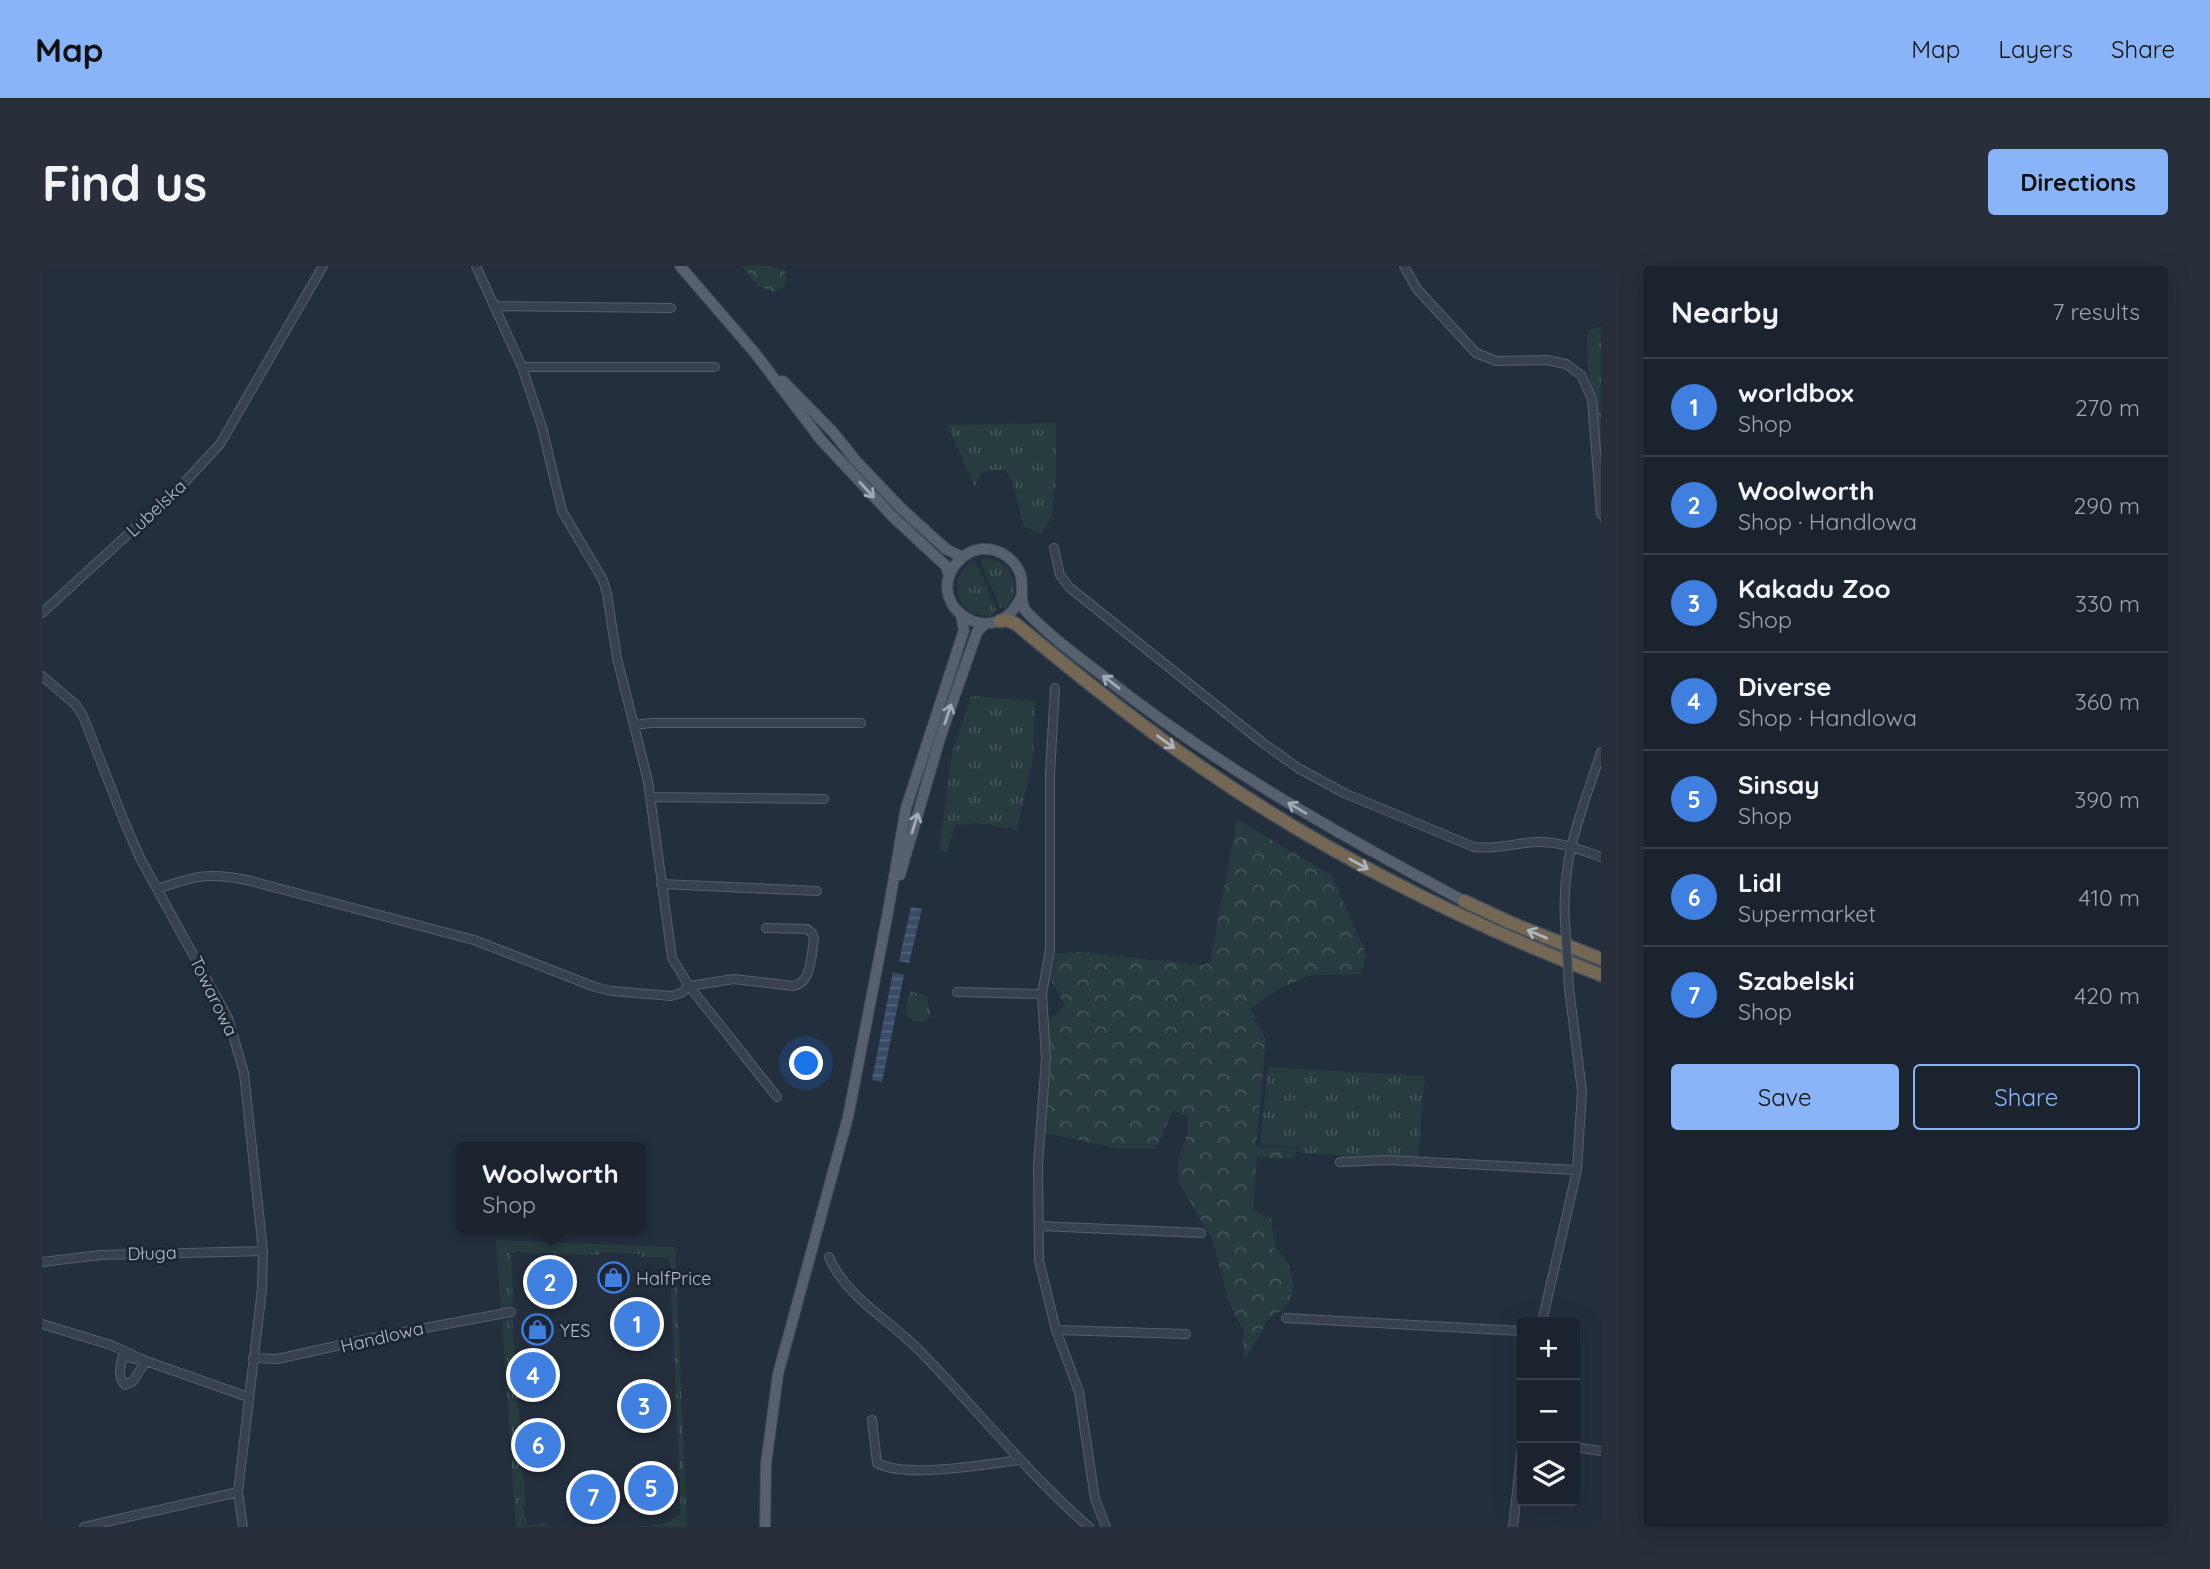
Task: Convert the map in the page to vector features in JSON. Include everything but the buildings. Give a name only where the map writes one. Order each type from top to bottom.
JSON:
[{"type":"highway","points":[[1000,621],[1007,620],[1016,624],[1102,695],[1203,769],[1326,845],[1455,914],[1601,975]]},
{"type":"highway","points":[[1464,901],[1601,959]]},
{"type":"main road","points":[[680,266],[755,353],[821,440],[893,517],[946,566],[950,597],[965,624],[906,808],[848,1117],[820,1225],[787,1332],[778,1374],[766,1464],[765,1527]]},
{"type":"main road","points":[[755,353],[832,431],[902,509],[951,553],[962,557]]},
{"type":"main road","points":[[949,577],[962,557],[984,549],[1003,553],[1011,559],[1022,577],[1021,597],[1023,607],[1029,614],[1125,694],[1194,743],[1335,831],[1464,901]]},
{"type":"main road","points":[[961,615],[976,623],[1000,621],[1011,614],[1021,597]]},
{"type":"main road","points":[[888,912],[947,719],[977,632],[985,624]]},
{"type":"street","name":"Lubelska","points":[[42,612],[202,465],[220,444],[323,266]]},
{"type":"street","points":[[476,266],[522,367],[542,427],[562,511],[605,587],[617,658],[650,797],[672,958],[689,986],[777,1097]]},
{"type":"street","points":[[1404,266],[1416,289],[1476,353],[1496,361],[1547,360],[1566,364],[1581,374],[1592,399],[1601,514]]},
{"type":"street","points":[[496,306],[671,308]]},
{"type":"street","points":[[522,367],[715,367]]},
{"type":"street","points":[[1055,548],[1060,575],[1069,587],[1264,743],[1306,773],[1344,793],[1474,847],[1496,848],[1533,842],[1570,845],[1601,857]]},
{"type":"street","name":"Towarowa","points":[[42,676],[76,705],[83,716],[124,821],[157,889],[228,1018],[244,1073],[263,1251],[262,1289],[238,1492],[243,1527]]},
{"type":"street","points":[[1055,688],[1050,762],[1050,950],[1042,994],[1046,1058],[1038,1165],[1039,1260],[1056,1330],[1079,1392],[1095,1499],[1106,1527]]},
{"type":"street","points":[[635,726],[652,723],[861,723]]},
{"type":"street","points":[[1543,1317],[1577,1170],[1582,1091],[1569,988],[1564,883],[1570,845],[1601,752]]},
{"type":"street","points":[[650,797],[824,799]]},
{"type":"street","points":[[157,889],[190,877],[219,874],[423,925],[474,940],[595,987],[646,995],[671,996],[681,993],[689,986],[734,979],[802,985],[806,979],[814,939],[812,933],[807,929],[766,928]]},
{"type":"street","points":[[661,884],[817,891]]},
{"type":"street","points":[[957,992],[1042,994]]},
{"type":"street","points":[[1340,1162],[1390,1160],[1577,1170]]},
{"type":"street","points":[[1039,1226],[1201,1233]]},
{"type":"street","name":"Długa","points":[[42,1262],[100,1255],[263,1251]]},
{"type":"street","points":[[829,1257],[839,1276],[853,1293],[916,1347],[1020,1460],[1089,1527]]},
{"type":"street","name":"Handlowa","points":[[253,1358],[277,1359],[511,1312]]},
{"type":"street","points":[[1286,1318],[1517,1331]]},
{"type":"street","points":[[42,1324],[111,1345],[146,1361],[248,1397]]},
{"type":"street","points":[[1056,1330],[1186,1334]]},
{"type":"street","points":[[872,1420],[877,1463],[885,1468],[930,1470],[1020,1460]]},
{"type":"street","points":[[1580,1448],[1601,1451]]},
{"type":"street","points":[[1513,1527],[1517,1491]]},
{"type":"street","points":[[84,1527],[238,1492]]},
{"type":"green space","points":[[742,266],[771,266],[786,272],[785,287],[773,292],[758,286]]},
{"type":"green space","points":[[1601,327],[1601,524],[1596,504],[1587,337],[1590,330]]},
{"type":"green space","points":[[1056,423],[1056,479],[1052,516],[1041,534],[1024,527],[1012,481],[1005,470],[982,473],[975,486],[947,425]]},
{"type":"green space","points":[[983,558],[1001,563],[1012,576],[1014,592],[1005,609],[1000,607],[981,563]]},
{"type":"green space","points":[[972,561],[976,563],[996,609],[994,615],[972,612],[959,598],[958,579],[963,569]]},
{"type":"green space","points":[[971,696],[1035,701],[1033,760],[1017,830],[978,823],[955,825],[947,852],[939,851],[952,754]]},
{"type":"green space","points":[[1237,819],[1332,876],[1367,956],[1360,974],[1312,975],[1280,988],[1250,1009],[1266,1040],[1256,1147],[1297,1148],[1295,1159],[1257,1157],[1253,1210],[1271,1218],[1275,1248],[1288,1262],[1294,1287],[1286,1308],[1268,1318],[1244,1360],[1243,1329],[1230,1305],[1212,1239],[1178,1181],[1178,1160],[1187,1135],[1187,1116],[1173,1111],[1155,1149],[1119,1149],[1041,1132],[1049,1021],[1065,1005],[1051,980],[1055,954],[1079,952],[1203,965],[1210,962]]},
{"type":"green space","points":[[910,991],[927,996],[931,1017],[924,1022],[912,1021],[907,1014]]},
{"type":"green space","points":[[1268,1067],[1425,1076],[1418,1157],[1299,1153],[1298,1147],[1260,1145]]},
{"type":"green space","points":[[496,1240],[675,1247],[687,1527],[626,1527],[665,1523],[672,1521],[681,1512],[670,1258],[600,1252],[600,1255],[511,1252],[513,1304],[501,1309]]},
{"type":"green space","points":[[512,1319],[526,1506],[523,1507],[524,1517],[527,1518],[527,1525],[547,1523],[548,1527],[516,1527],[502,1320]]},
{"type":"water","points":[[911,907],[922,909],[909,963],[899,961]]},
{"type":"water","points":[[893,972],[904,975],[882,1082],[872,1080]]},
{"type":"place","name":"HalfPrice","points":[[613,1278]]},
{"type":"place","name":"Woolworth","points":[[550,1282]]},
{"type":"place","name":"worldbox","points":[[637,1324]]},
{"type":"place","name":"YES","points":[[537,1330]]},
{"type":"place","name":"Diverse","points":[[533,1375]]},
{"type":"place","name":"Kakadu Zoo","points":[[644,1406]]},
{"type":"place","name":"Lidl","points":[[538,1445]]},
{"type":"place","name":"Sinsay","points":[[651,1488]]},
{"type":"place","name":"Szabelski","points":[[593,1497]]}]
